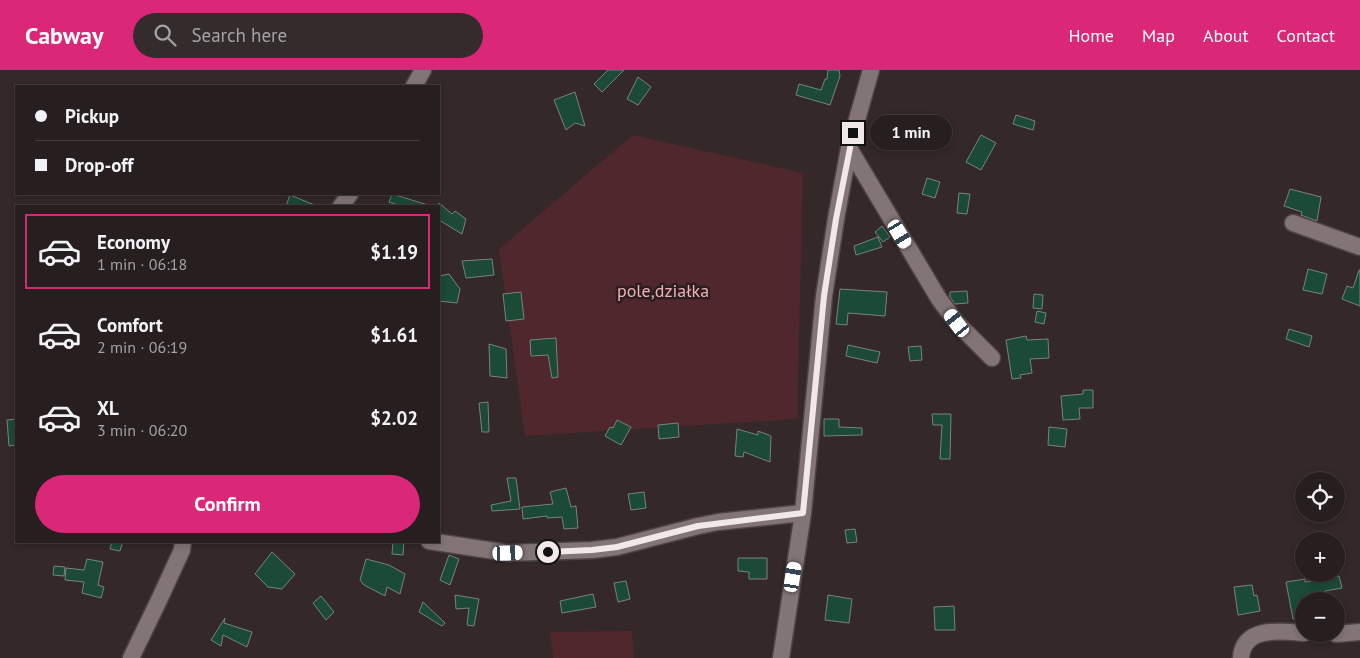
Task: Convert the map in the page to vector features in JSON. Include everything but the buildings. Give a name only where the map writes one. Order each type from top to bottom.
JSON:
[{"type":"street","points":[[415,85],[423,70]]},
{"type":"street","points":[[781,658],[803,513],[824,296],[849,148],[871,70]]},
{"type":"street","points":[[849,148],[939,299],[957,323],[992,358]]},
{"type":"street","points":[[1293,223],[1360,247]]},
{"type":"street","points":[[440,543],[508,553],[592,550],[617,547],[711,524],[803,513]]},
{"type":"street","points":[[131,658],[182,550],[183,543]]},
{"type":"street","points":[[1241,658],[1241,651],[1248,639],[1259,633],[1295,632]]},
{"type":"street","points":[[1345,633],[1360,632]]},
{"type":"green space","name":"pole,działka","points":[[633,135],[803,173],[797,419],[525,436],[499,249]]},
{"type":"green space","points":[[632,631],[634,658],[553,658],[550,632]]},
{"type":"route","points":[[548,552],[617,547],[718,522],[803,513],[824,296],[836,219],[853,133]]}]
